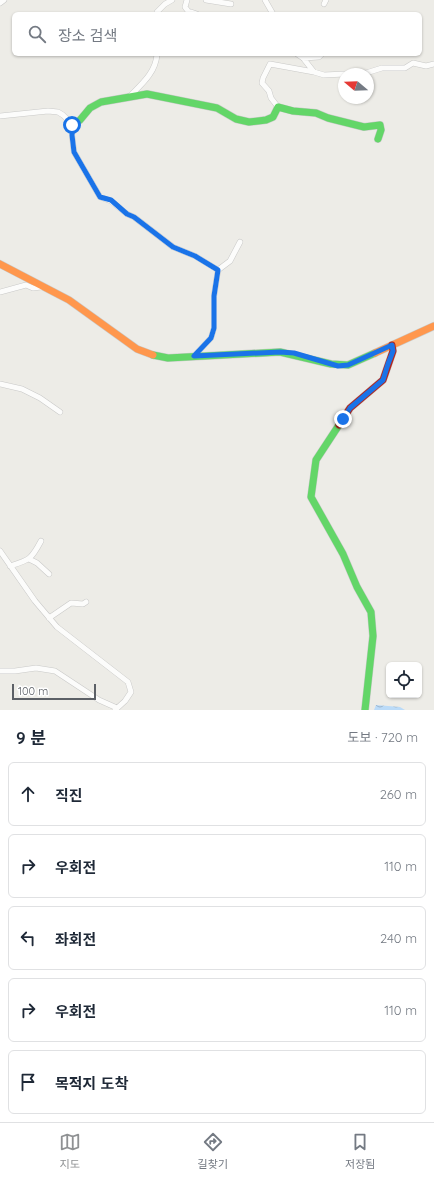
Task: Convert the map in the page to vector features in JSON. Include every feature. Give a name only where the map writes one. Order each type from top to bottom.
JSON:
[{"type":"street","points":[[0,3],[4,0]]},
{"type":"street","points":[[158,12],[165,4],[172,0]]},
{"type":"street","points":[[187,0],[185,7],[191,12]]},
{"type":"street","points":[[206,0],[231,4]]},
{"type":"street","points":[[265,0],[271,12]]},
{"type":"street","points":[[130,96],[150,74],[155,65],[157,56]]},
{"type":"street","points":[[300,56],[314,72]]},
{"type":"street","points":[[303,58],[320,56]]},
{"type":"street","points":[[378,139],[381,130],[380,125],[364,127],[328,118],[322,115],[292,111],[278,107],[271,98],[269,91],[262,83],[270,64],[324,75],[366,73],[382,68],[405,68],[414,63],[426,66],[434,64]]},
{"type":"street","points":[[72,125],[80,120],[90,108],[102,102],[146,94],[154,94],[217,108],[236,119],[249,122],[266,120],[273,117],[278,107]]},
{"type":"street","points":[[0,116],[48,110],[58,112],[63,115],[73,127],[72,135],[74,152],[100,197],[111,200],[127,214],[134,217],[173,247],[195,256],[218,270]]},
{"type":"street","points":[[194,356],[211,338],[214,328],[214,296],[218,270],[230,261],[240,242]]},
{"type":"street","points":[[0,264],[69,300],[137,349],[151,355],[168,358],[280,352],[294,353],[338,366],[348,365],[434,326]]},
{"type":"street","points":[[0,292],[26,285],[33,288],[44,286]]},
{"type":"street","points":[[365,710],[373,636],[371,612],[357,587],[343,554],[311,497],[316,460],[350,408],[383,380],[393,351],[392,345]]},
{"type":"street","points":[[0,384],[22,389],[40,398],[60,412]]},
{"type":"street","points":[[10,566],[29,558],[36,551],[41,541]]},
{"type":"street","points":[[0,551],[35,601],[57,627],[128,682],[131,692],[126,701],[116,709],[99,700],[55,671],[36,668],[15,671],[0,671]]},
{"type":"street","points":[[29,558],[37,562],[49,574]]},
{"type":"street","points":[[50,618],[71,603],[82,604],[86,602]]},
{"type":"water","points":[[376,705],[400,707],[405,710],[374,710]]},
{"type":"traffic: fast","points":[[72,125],[80,120],[90,108],[101,102],[147,94],[217,108],[236,119],[249,122],[266,120],[273,117],[278,107],[293,111],[316,113],[328,118],[364,127],[380,125],[381,130],[378,139]]},
{"type":"traffic: fast","points":[[153,355],[168,358],[280,352],[331,364],[348,365],[375,353]]},
{"type":"traffic: fast","points":[[339,425],[316,460],[311,497],[343,554],[357,587],[371,612],[373,636],[365,710]]},
{"type":"traffic: slow","points":[[0,264],[69,300],[137,349],[153,355]]},
{"type":"traffic: slow","points":[[375,353],[434,326]]},
{"type":"traffic: jam","points":[[339,425],[350,408],[383,380],[393,351],[392,345]]},
{"type":"route","points":[[72,125],[74,152],[100,197],[111,200],[127,214],[134,217],[173,247],[195,256],[218,270],[214,296],[214,328],[211,338],[194,356],[280,352],[294,353],[338,366],[348,365],[392,345],[393,351],[383,380],[350,408],[343,419]]}]
